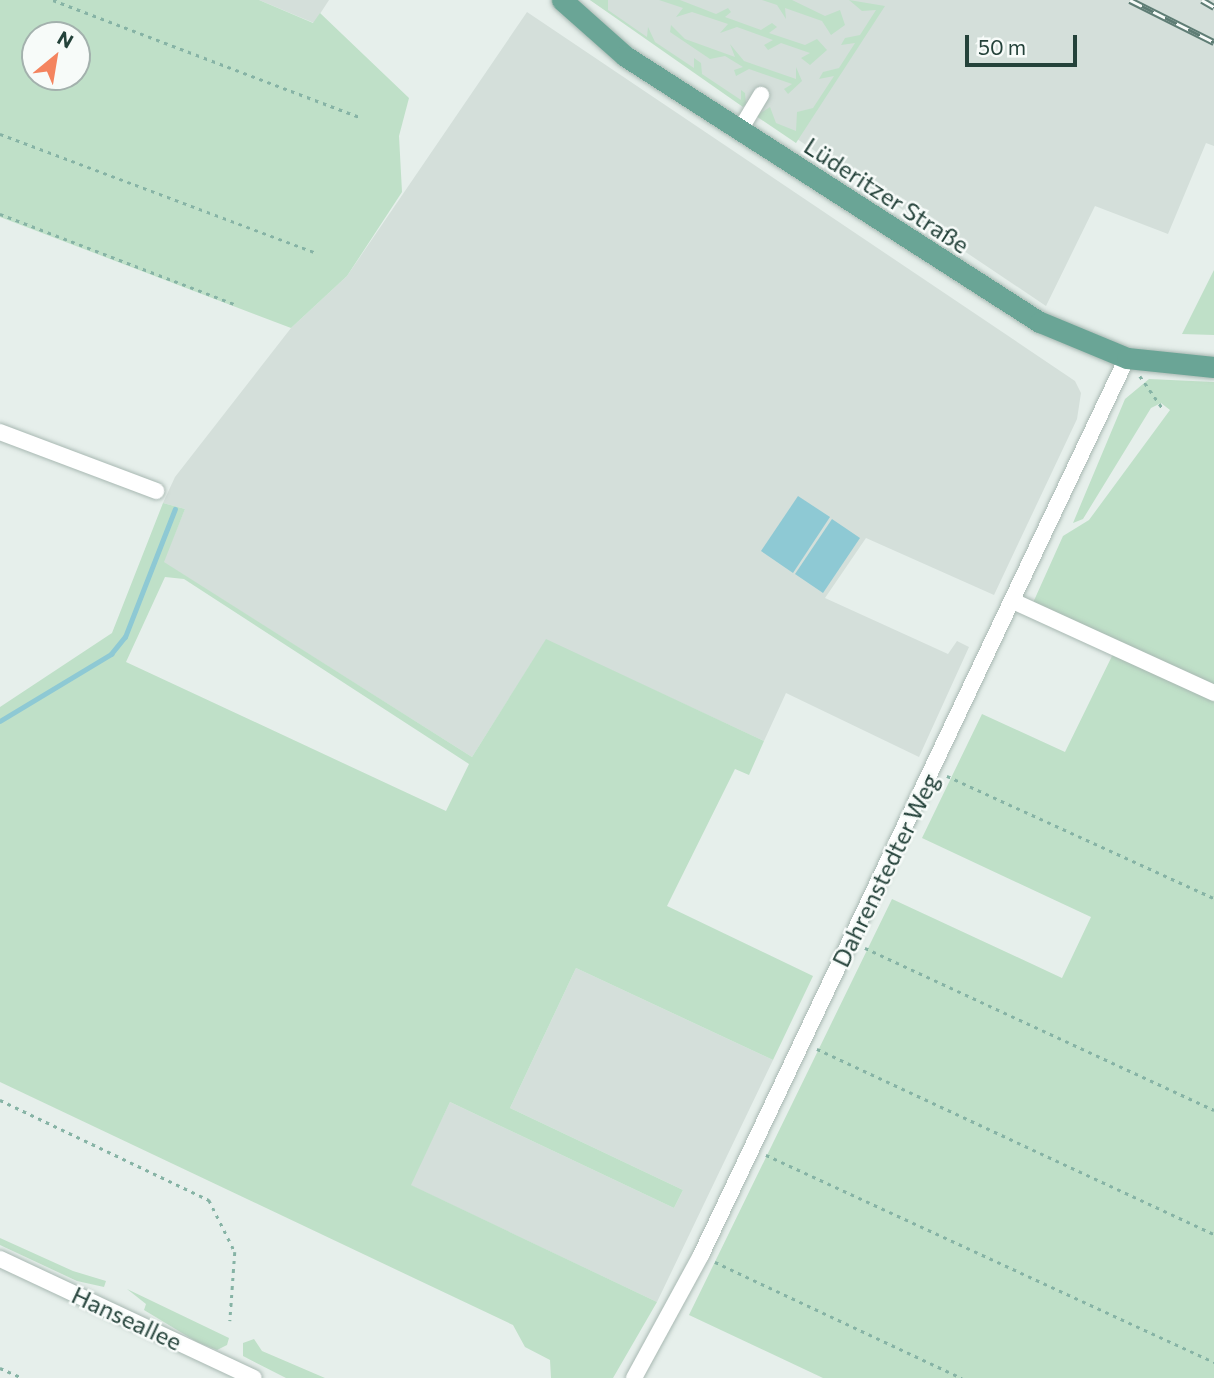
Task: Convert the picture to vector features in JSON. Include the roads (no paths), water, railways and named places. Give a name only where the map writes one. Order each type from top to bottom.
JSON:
[{"type":"main road","name":"Lüderitzer Straße","points":[[562,0],[598,37],[999,299],[1079,342],[1132,365],[1214,367]]},
{"type":"street","points":[[740,130],[761,95]]},
{"type":"street","name":"Dahrenstedter Weg","points":[[634,1378],[701,1255],[1013,601],[1132,365]]},
{"type":"street","points":[[0,432],[156,491]]},
{"type":"street","points":[[1013,601],[1214,693]]},
{"type":"street","name":"Hanseallee","points":[[0,1259],[254,1378]]},
{"type":"water","points":[[798,496],[830,517],[793,573],[761,551]]},
{"type":"water","points":[[832,519],[860,538],[823,593],[795,574]]},
{"type":"waterway","points":[[0,721],[111,654],[125,637],[175,509]]},
{"type":"railway","points":[[1130,0],[1214,42]]},
{"type":"railway","points":[[1202,0],[1214,7]]}]
